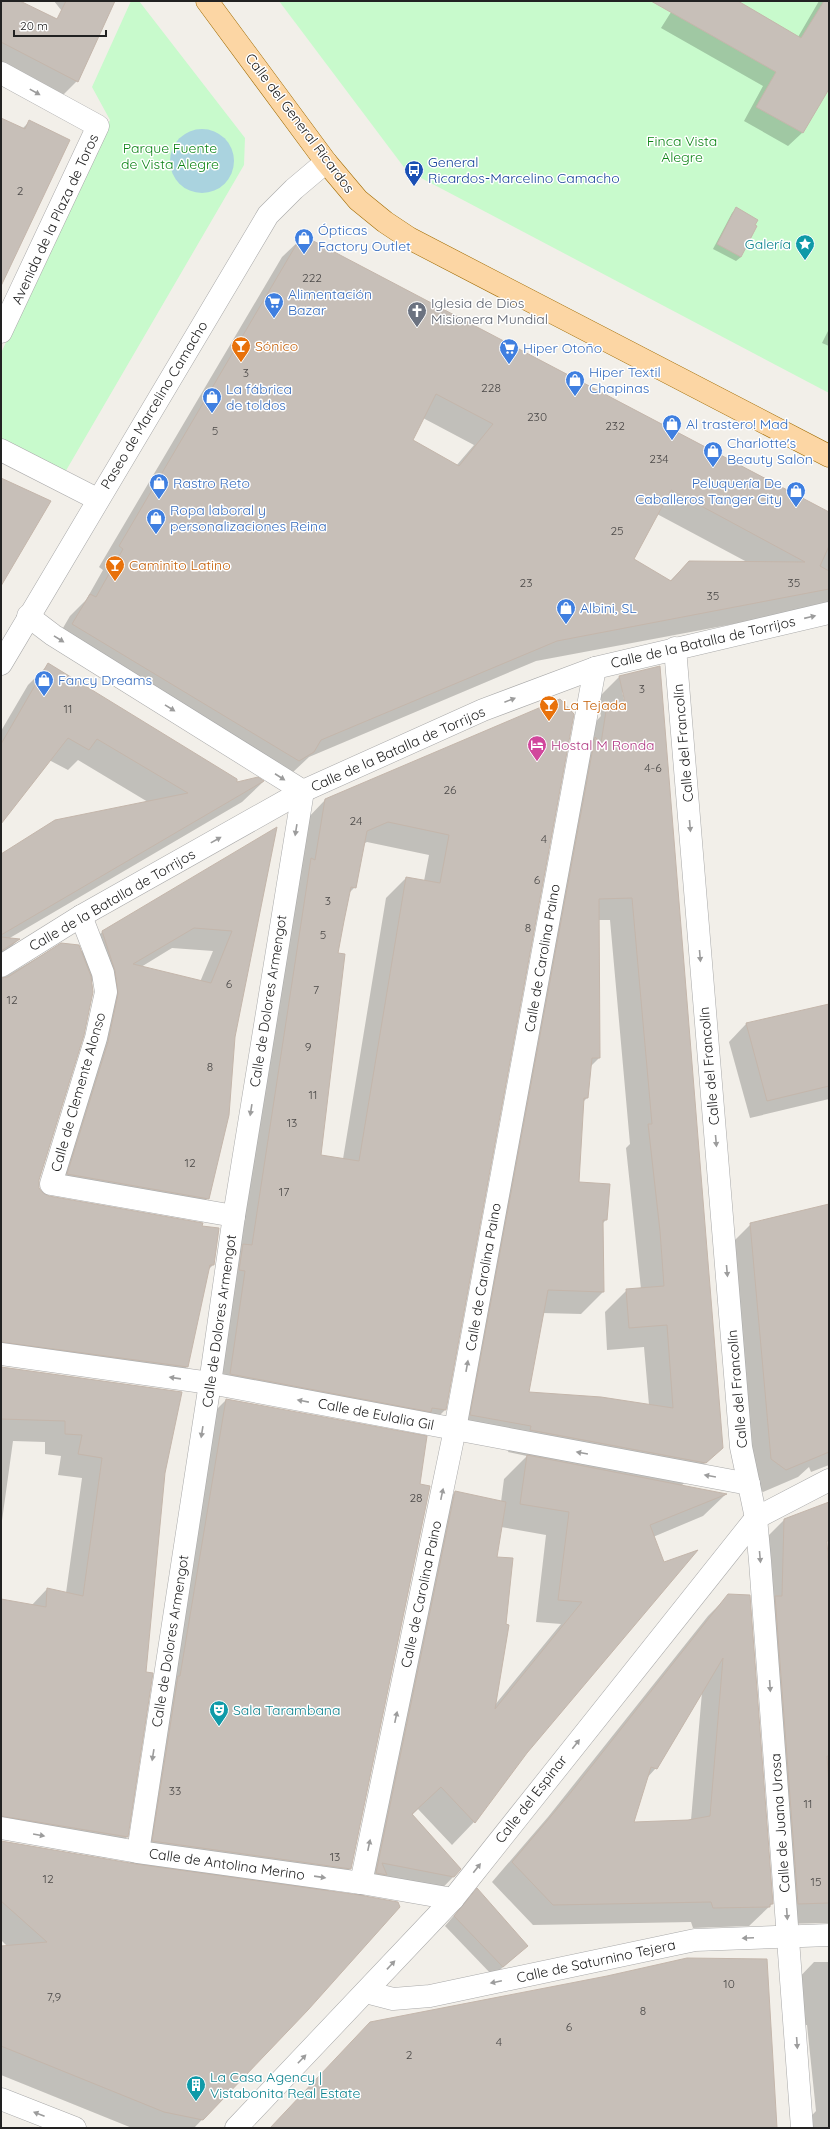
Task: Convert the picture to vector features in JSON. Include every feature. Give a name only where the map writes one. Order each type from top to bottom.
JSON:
[{"type":"main road","name":"Calle del General Ricardos","points":[[208,1],[326,162],[358,200],[385,222],[409,238],[829,456]]},
{"type":"street","name":"Avenida de la Plaza de Toros","points":[[1,73],[98,126],[1,332]]},
{"type":"street","name":"Paseo de Marcelino Camacho","points":[[1,664],[97,499],[268,214],[294,189],[326,162]]},
{"type":"street","points":[[1,450],[97,499]]},
{"type":"street","name":"Calle de la Batalla de Torrijos","points":[[1,966],[81,916],[303,791],[484,710],[595,668],[829,613]]},
{"type":"street","points":[[28,616],[53,635],[303,791]]},
{"type":"street","name":"Calle del Francolín","points":[[675,648],[741,1448],[756,1518]]},
{"type":"street","name":"Calle de Carolina Paino","points":[[361,1883],[455,1429],[595,668]]},
{"type":"street","name":"Calle de Dolores Armengot","points":[[138,1852],[234,1216],[303,791]]},
{"type":"street","name":"Calle de Clemente Alonso","points":[[81,916],[103,973],[106,992],[96,1038],[51,1184],[234,1216]]},
{"type":"street","name":"Calle de Eulalia Gil","points":[[1,1354],[210,1383],[749,1484]]},
{"type":"street","name":"Calle del Espinar","points":[[236,2128],[366,1992],[453,1898],[756,1518],[829,1480]]},
{"type":"street","name":"Calle de Juana Urosa","points":[[756,1518],[789,1936],[802,2128]]},
{"type":"street","name":"Calle de Antolina Merino","points":[[1,1828],[138,1852],[361,1883],[453,1898]]},
{"type":"street","name":"Calle de Saturnino Tejera","points":[[366,1992],[393,1999],[430,1996],[695,1940],[829,1935]]},
{"type":"street","points":[[1,2099],[75,2128]]},
{"type":"green space","name":"Parque Fuente de Vista Alegre","points":[[131,1],[139,1],[245,138],[244,165],[64,474],[1,443],[1,353],[110,120],[92,87]]},
{"type":"green space","name":"Finca Vista Alegre","points":[[279,1],[829,1],[829,393],[406,170]]},
{"type":"water","points":[[202,129],[220,135],[228,143],[234,161],[228,179],[220,187],[202,193],[184,187],[176,179],[170,161],[176,143],[184,135]]},
{"type":"building","points":[[1,1],[20,1],[57,19],[66,1],[115,1],[78,82],[1,42]]},
{"type":"building","points":[[651,1],[738,1],[801,38],[824,1],[829,1],[829,89],[803,133],[756,107],[776,72]]},
{"type":"building","points":[[1,118],[25,129],[29,120],[70,140],[1,286]]},
{"type":"building","points":[[736,207],[758,220],[755,225],[757,226],[741,257],[717,244]]},
{"type":"building","points":[[302,235],[829,512],[829,546],[820,566],[829,571],[829,589],[557,641],[321,740],[314,752],[299,761],[72,624],[90,594],[96,597],[123,549],[119,546]],"holes":[[[436,394],[493,424],[459,466],[413,440]],[[671,490],[718,515],[805,562],[689,561],[671,581],[634,559]]]},
{"type":"building","points":[[1,478],[51,501],[1,586]]},
{"type":"building","points":[[48,663],[237,779],[237,782],[258,777],[264,781],[1,935],[1,854],[55,820],[188,793],[97,739],[89,750],[68,738],[1,824],[1,744]]},
{"type":"building","points":[[660,666],[723,1448],[706,1463],[530,1430],[531,1426],[470,1415],[595,737],[601,743],[606,711],[626,707],[619,676]],"holes":[[[632,898],[652,1124],[648,1124],[660,1231],[664,1286],[626,1289],[629,1328],[667,1325],[673,1408],[601,1397],[529,1392],[548,1290],[604,1292],[603,1220],[607,1220],[610,1184],[579,1182],[584,1098],[588,1098],[592,1058],[600,1058],[599,899]]]},
{"type":"building","points":[[560,699],[574,714],[446,1410],[432,1408],[431,1412],[230,1374],[245,1271],[239,1270],[243,1244],[252,1245],[311,858],[315,860],[325,799]],"holes":[[[388,822],[449,835],[440,883],[406,877],[359,1161],[321,1155],[345,954],[338,953],[351,887],[356,888],[367,831]]]},
{"type":"building","points":[[277,827],[235,1037],[229,1115],[209,1199],[67,1174],[108,1042],[118,994],[115,971],[102,931]],"holes":[[[194,928],[232,931],[211,983],[133,964]]]},
{"type":"building","points":[[1,937],[20,939],[1,951]]},
{"type":"building","points":[[61,943],[79,945],[91,976],[93,992],[84,1035],[39,1180],[39,1188],[43,1193],[49,1196],[203,1223],[202,1226],[219,1228],[214,1265],[210,1265],[188,1367],[1,1342],[1,978],[8,977]]},
{"type":"building","points":[[829,1004],[829,1086],[767,1101],[746,1023]]},
{"type":"building","points":[[829,1204],[829,1452],[786,1470],[771,1459],[750,1223]]},
{"type":"building","points":[[1,1367],[182,1392],[165,1473],[146,1672],[153,1673],[128,1837],[1,1816],[1,1599],[46,1607],[47,1588],[83,1596],[102,1458],[78,1454],[82,1435],[65,1434],[65,1421],[1,1419]]},
{"type":"building","points":[[226,1399],[427,1436],[420,1484],[430,1486],[351,1869],[152,1841],[178,1676],[180,1676]]},
{"type":"building","points":[[527,1455],[727,1494],[650,1525],[664,1562],[698,1550],[527,1753],[475,1823],[441,1787],[412,1814],[461,1869],[454,1877],[382,1863],[387,1875],[376,1873],[455,1491],[506,1502],[497,1557],[513,1558],[506,1624],[509,1625],[495,1709],[582,1602],[558,1600],[569,1512],[520,1504]]},
{"type":"building","points":[[829,1502],[829,1541],[827,1541],[829,1573],[829,1756],[827,1756],[829,1787],[829,1903],[798,1904],[775,1596],[782,1596],[784,1519]]},
{"type":"building","points":[[728,1594],[750,1595],[773,1904],[770,1904],[770,1907],[713,1908],[711,1902],[553,1905],[512,1862],[568,1796]],"holes":[[[723,1658],[710,1816],[688,1820],[634,1822],[651,1767],[657,1769]]]},
{"type":"building","points":[[1,1841],[136,1864],[359,1895],[398,1902],[400,1907],[308,2010],[203,2120],[164,2112],[1,2046],[1,1946],[47,1942],[1,1901]]},
{"type":"building","points":[[477,1888],[528,1946],[503,1967],[454,1916]]},
{"type":"building","points":[[687,1958],[767,1959],[777,2128],[270,2128],[370,2022],[607,1976]]},
{"type":"place","name":"General Ricardos-Marcelino Camacho","points":[[414,187]]},
{"type":"place","name":"Ópticas Factory Outlet","points":[[304,255]]},
{"type":"place","name":"Galería","points":[[805,261]]},
{"type":"place","name":"Alimentación Bazar","points":[[274,319]]},
{"type":"place","name":"Iglesia de Dios Misionera Mundial","points":[[417,328]]},
{"type":"place","name":"Sónico","points":[[241,363]]},
{"type":"place","name":"Hiper Otoño","points":[[509,365]]},
{"type":"place","name":"Hiper Textil Chapinas","points":[[575,397]]},
{"type":"place","name":"La fábrica de toldos","points":[[212,414]]},
{"type":"place","name":"Al trastero! Mad","points":[[672,441]]},
{"type":"place","name":"Charlotte's Beauty Salon","points":[[713,468]]},
{"type":"place","name":"Rastro Reto","points":[[159,500]]},
{"type":"place","name":"Peluquería De Caballeros Tanger City","points":[[796,508]]},
{"type":"place","name":"Ropa laboral y personalizaciones Reina","points":[[156,535]]},
{"type":"place","name":"Caminito Latino","points":[[115,582]]},
{"type":"place","name":"Albini, SL","points":[[566,625]]},
{"type":"place","name":"Fancy Dreams","points":[[44,697]]},
{"type":"place","name":"La Tejada","points":[[549,722]]},
{"type":"place","name":"Hostal M Ronda","points":[[537,762]]},
{"type":"place","name":"Sala Tarambana","points":[[219,1727]]},
{"type":"place","name":"La Casa Agency | Vistabonita Real Estate","points":[[196,2102]]}]
